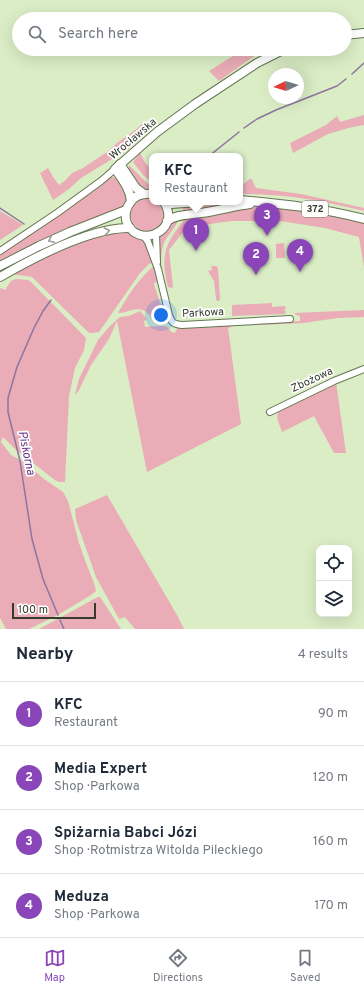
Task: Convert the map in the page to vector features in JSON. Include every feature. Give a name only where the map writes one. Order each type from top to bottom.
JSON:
[{"type":"main road","points":[[352,34],[364,32]]},
{"type":"main road","name":"Wrocławska","points":[[118,166],[157,132],[195,104],[251,67],[272,56]]},
{"type":"main road","points":[[118,166],[136,188],[148,194]]},
{"type":"main road","points":[[118,166],[131,201]]},
{"type":"main road","points":[[148,194],[137,196],[131,201],[126,210],[126,220],[130,228],[136,233],[144,236],[151,236],[163,229],[167,221],[168,212],[165,205]]},
{"type":"main road","name":"372","points":[[243,200],[325,210],[364,219]]},
{"type":"main road","name":"372","points":[[167,221],[181,216],[265,202]]},
{"type":"main road","points":[[0,266],[70,232],[126,210]]},
{"type":"main road","points":[[0,277],[27,262],[85,237],[110,230],[130,228]]},
{"type":"street","name":"Wrocławska","points":[[0,251],[58,213],[101,181],[118,166]]},
{"type":"street","points":[[156,234],[158,269]]},
{"type":"street","points":[[144,236],[148,242],[158,269]]},
{"type":"street","name":"Parkowa","points":[[158,269],[169,315],[171,322],[173,323],[182,325],[290,319]]},
{"type":"street","name":"Zbożowa","points":[[270,412],[334,381],[364,369]]},
{"type":"shaded area","points":[[233,56],[254,56],[219,81],[209,71]]},
{"type":"shaded area","points":[[364,115],[364,125],[328,134],[293,153],[290,143],[326,125],[337,116],[340,122]]},
{"type":"shaded area","points":[[142,124],[147,125],[148,128],[139,140],[130,148],[81,178],[69,189],[53,200],[40,173],[48,168],[59,185],[72,173],[83,168],[107,152]]},
{"type":"shaded area","points":[[140,153],[149,167],[149,180],[143,175],[133,162]]},
{"type":"shaded area","points":[[129,165],[149,184],[149,191],[143,190],[128,171]]},
{"type":"shaded area","points":[[112,177],[119,179],[123,184],[127,200],[123,209],[45,240],[0,263],[0,255]]},
{"type":"shaded area","points":[[251,178],[256,188],[301,194],[364,208],[364,211],[292,197],[243,194],[243,185]]},
{"type":"shaded area","points":[[146,198],[149,198],[149,205],[160,205],[164,214],[163,220],[156,229],[149,232],[142,231],[136,227],[132,221],[131,215],[132,208],[137,202]]},
{"type":"shaded area","points":[[196,205],[224,205],[183,214],[183,206]]},
{"type":"shaded area","points":[[259,206],[302,209],[364,222],[364,267],[359,237],[325,228],[280,221],[232,221],[187,227],[169,250],[173,288],[168,287],[164,266],[166,250],[168,243],[184,218],[240,207]]},
{"type":"shaded area","points":[[0,211],[23,225],[0,240]]},
{"type":"shaded area","points":[[178,218],[178,221],[165,240],[163,247],[161,259],[162,275],[158,240]]},
{"type":"shaded area","points":[[126,231],[138,236],[145,242],[152,263],[140,273],[99,332],[88,332],[32,277],[11,274],[52,253],[81,241],[96,236]]},
{"type":"shaded area","points":[[284,243],[285,258],[276,258],[276,244]]},
{"type":"shaded area","points":[[289,243],[297,243],[298,257],[290,258]]},
{"type":"shaded area","points":[[154,266],[157,282],[154,283],[155,289],[157,289],[160,303],[164,305],[166,319],[161,322],[155,321],[146,312],[140,309],[118,313],[134,288]]},
{"type":"shaded area","points":[[211,266],[216,266],[218,268],[219,301],[216,299],[214,281],[208,271],[212,270]]},
{"type":"shaded area","points":[[16,279],[28,280],[31,282],[86,338],[84,350],[75,368],[69,396],[65,482],[55,480],[15,449],[3,437],[1,442],[11,455],[24,462],[44,479],[63,492],[68,501],[79,543],[96,591],[58,615],[29,629],[6,629],[0,618],[0,289],[5,290],[11,281]]},
{"type":"shaded area","points":[[272,303],[272,307],[285,306],[285,314],[232,316],[232,305]]},
{"type":"shaded area","points":[[364,310],[364,317],[338,318],[303,323],[260,325],[260,323],[300,321],[300,316],[294,313]]},
{"type":"shaded area","points":[[140,311],[147,319],[144,321],[145,327],[165,326],[175,333],[179,327],[230,324],[231,327],[228,328],[241,424],[147,472],[117,321],[109,339],[91,365],[78,392],[75,395],[79,379],[98,340],[120,317],[129,316]]},
{"type":"shaded area","points":[[336,382],[346,453],[334,453],[314,416],[282,432],[277,418],[278,412],[281,408]]},
{"type":"shaded area","points":[[107,495],[184,629],[135,629],[125,617],[119,619],[96,577],[76,520],[75,509]]},
{"type":"shaded area","points":[[100,597],[121,629],[39,629]]},
{"type":"waterway","name":"Piskorna","points":[[352,74],[364,63]]},
{"type":"waterway","name":"Piskorna","points":[[244,128],[257,119],[337,86],[346,79]]},
{"type":"waterway","name":"Piskorna","points":[[213,153],[239,132]]},
{"type":"waterway","points":[[0,208],[24,224]]},
{"type":"waterway","name":"Piskorna","points":[[51,300],[34,328],[17,367],[8,398],[8,412],[20,461],[32,539],[43,579],[58,615]]},
{"type":"waterway","name":"Piskorna","points":[[60,620],[64,629]]},
{"type":"place","name":"Spiżarnia Babci Józi","points":[[267,236]]},
{"type":"place","name":"KFC","points":[[196,251]]},
{"type":"place","name":"Meduza","points":[[300,272]]},
{"type":"place","name":"Media Expert","points":[[256,275]]}]
